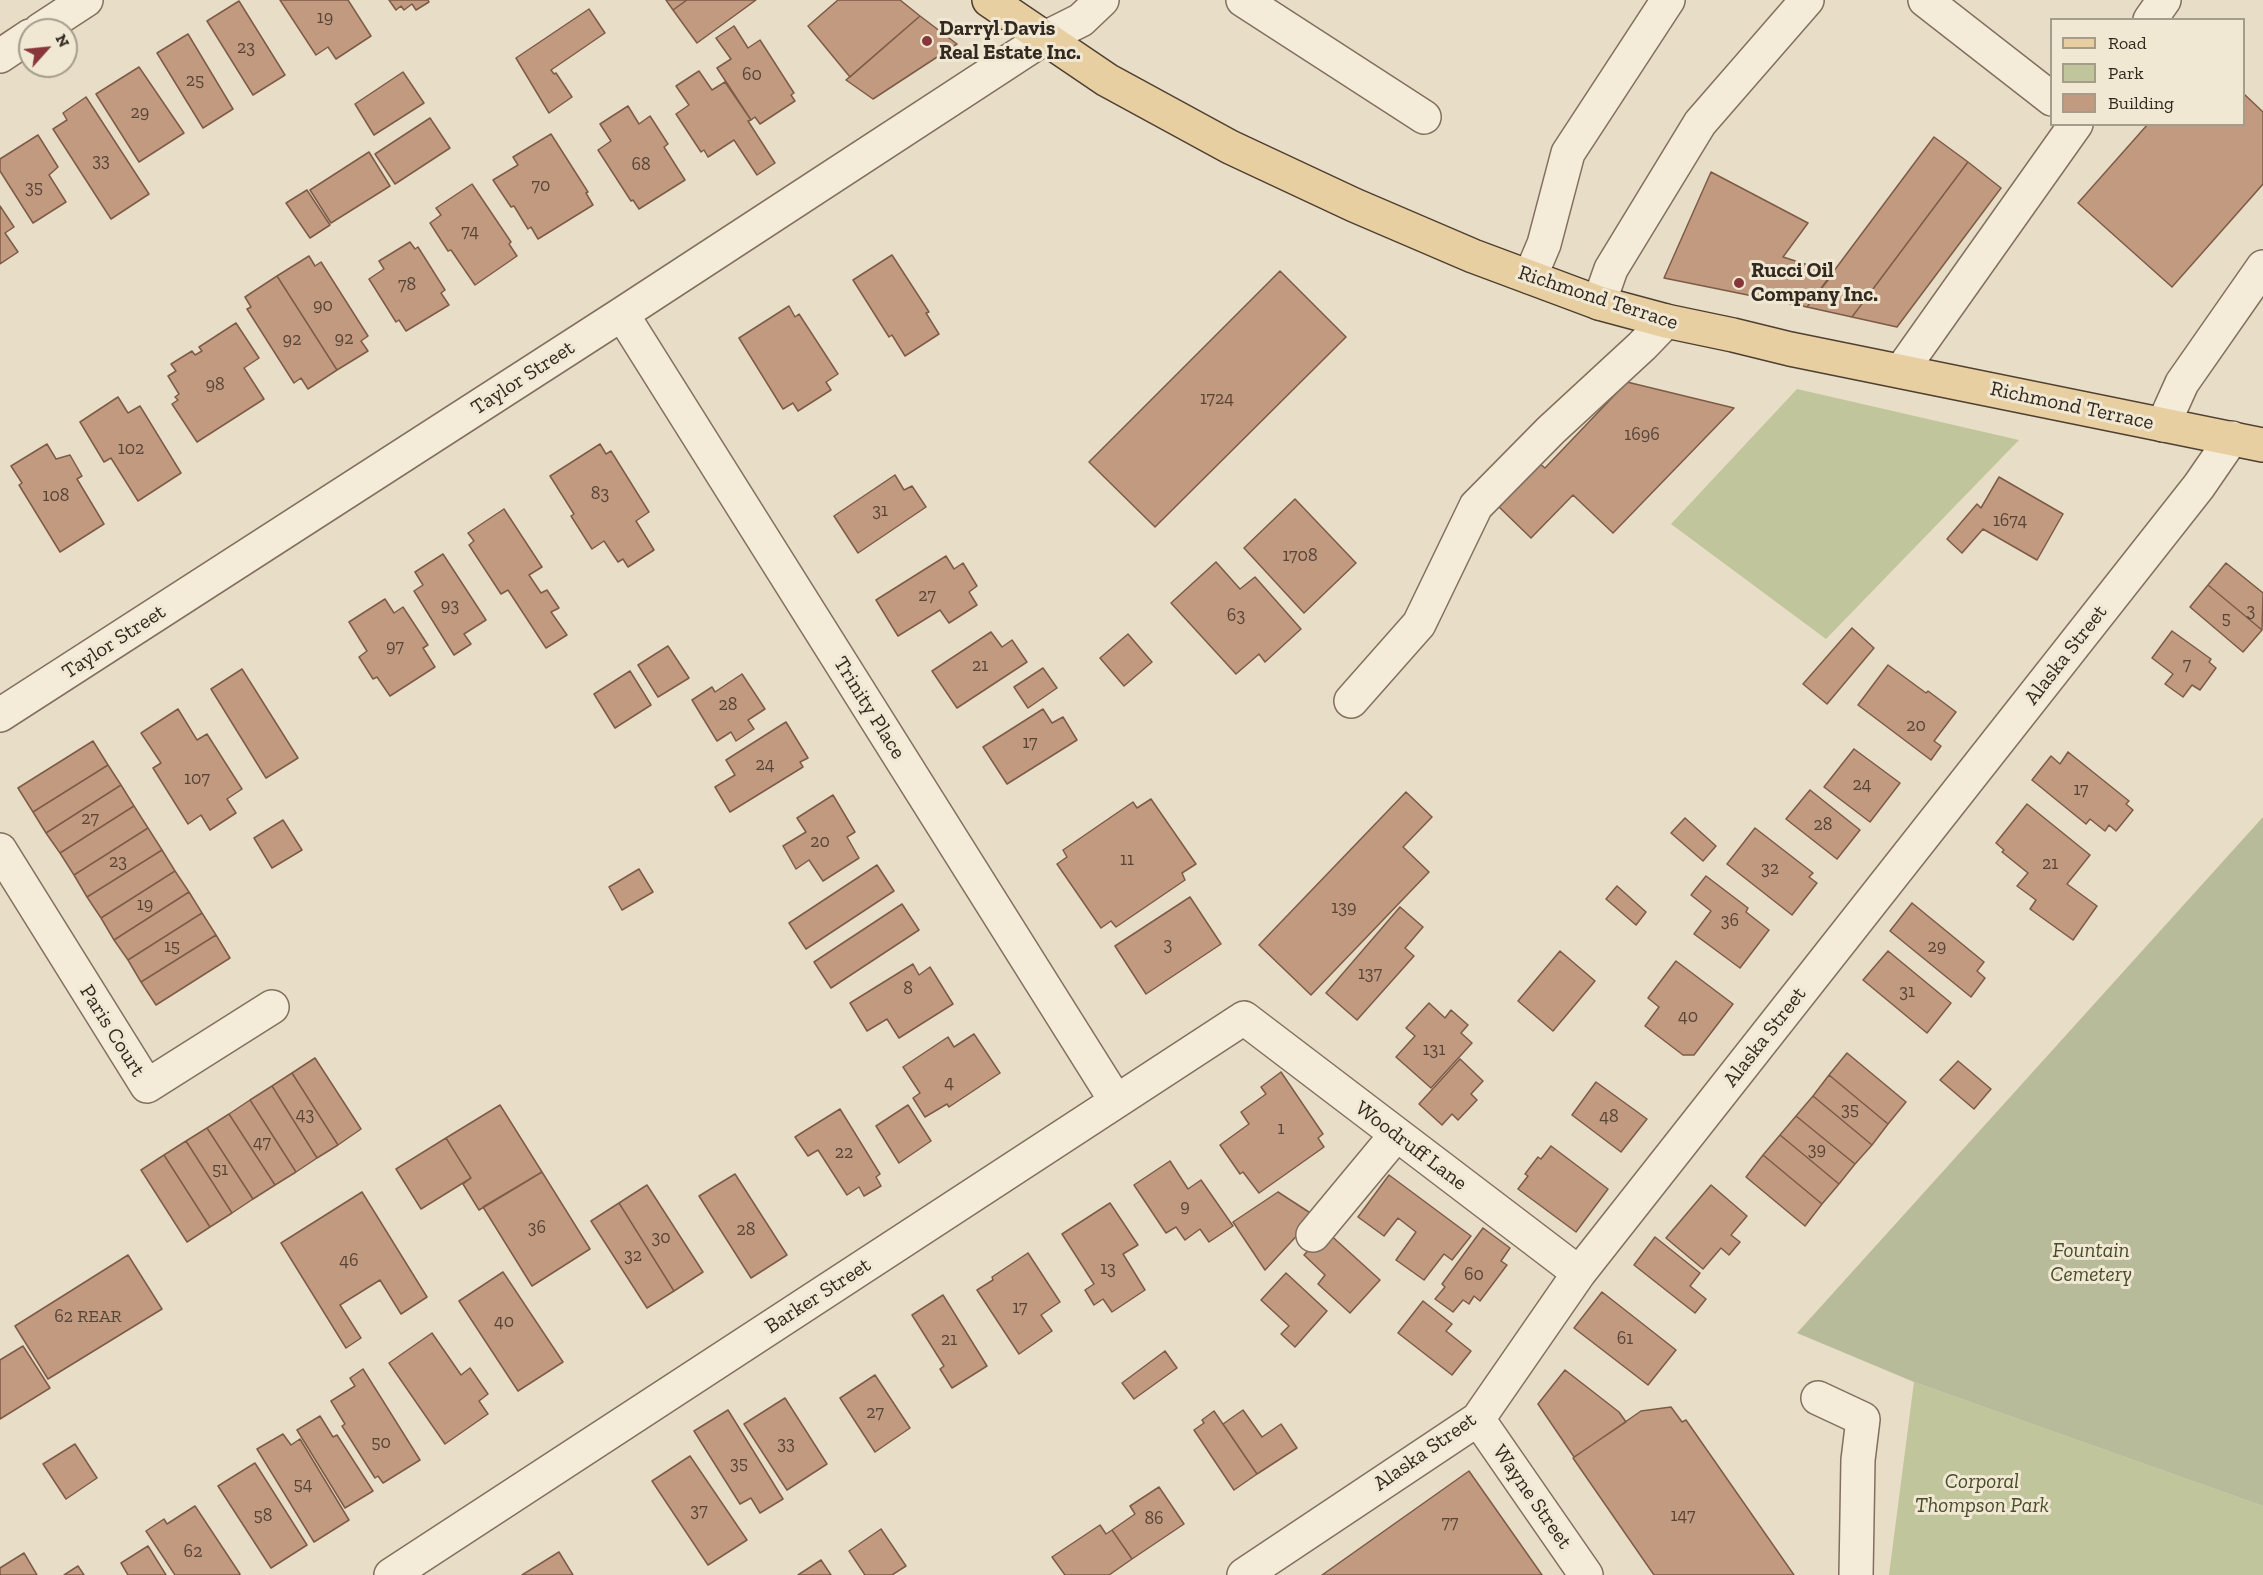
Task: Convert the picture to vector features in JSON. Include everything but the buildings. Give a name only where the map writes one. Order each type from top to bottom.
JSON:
[{"type":"main road","name":"Richmond Terrace","points":[[989,0],[1107,80],[1230,147],[1354,205],[1599,303],[1666,321],[1790,349],[2248,442]]},
{"type":"street","points":[[58,18],[86,0]]},
{"type":"street","name":"Taylor Street","points":[[0,715],[1044,39],[1080,20],[1102,0]]},
{"type":"street","points":[[1242,0],[1424,117]]},
{"type":"street","points":[[1530,277],[1544,244],[1568,153],[1668,0]]},
{"type":"street","points":[[1599,303],[1611,269],[1700,123],[1807,0]]},
{"type":"street","points":[[1925,0],[2050,97]]},
{"type":"street","points":[[2151,18],[2164,0]]},
{"type":"street","points":[[0,56],[18,44]]},
{"type":"street","points":[[1901,371],[2075,126]]},
{"type":"street","points":[[2163,424],[2182,383],[2263,267]]},
{"type":"street","name":"Trinity Place","points":[[622,314],[1116,1101]]},
{"type":"street","points":[[1351,701],[1419,624],[1476,506],[1551,430],[1666,321]]},
{"type":"street","name":"Alaska Street","points":[[1244,1575],[1478,1419],[1579,1273],[2192,495],[2248,442]]},
{"type":"street","name":"Paris Court","points":[[0,850],[147,1086],[272,1007]]},
{"type":"street","name":"Barker Street","points":[[392,1575],[1244,1018]]},
{"type":"street","name":"Woodruff Lane","points":[[1244,1018],[1579,1273]]},
{"type":"street","points":[[1313,1234],[1396,1135]]},
{"type":"street","points":[[1818,1398],[1863,1419],[1858,1460],[1856,1575]]},
{"type":"street","name":"Wayne Street","points":[[1478,1419],[1586,1575]]},
{"type":"green space","points":[[1797,389],[2019,440],[1826,639],[1671,524]]},
{"type":"green space","name":"Fountain Cemetery","points":[[2263,817],[2263,1506],[1914,1382],[1797,1333]]},
{"type":"green space","name":"Corporal Thompson Park","points":[[1914,1382],[2263,1506],[2263,1575],[1889,1575]]},
{"type":"place","name":"Darryl Davis Real Estate Inc.","points":[[927,41]]},
{"type":"place","name":"Rucci Oil Company Inc.","points":[[1739,283]]}]
